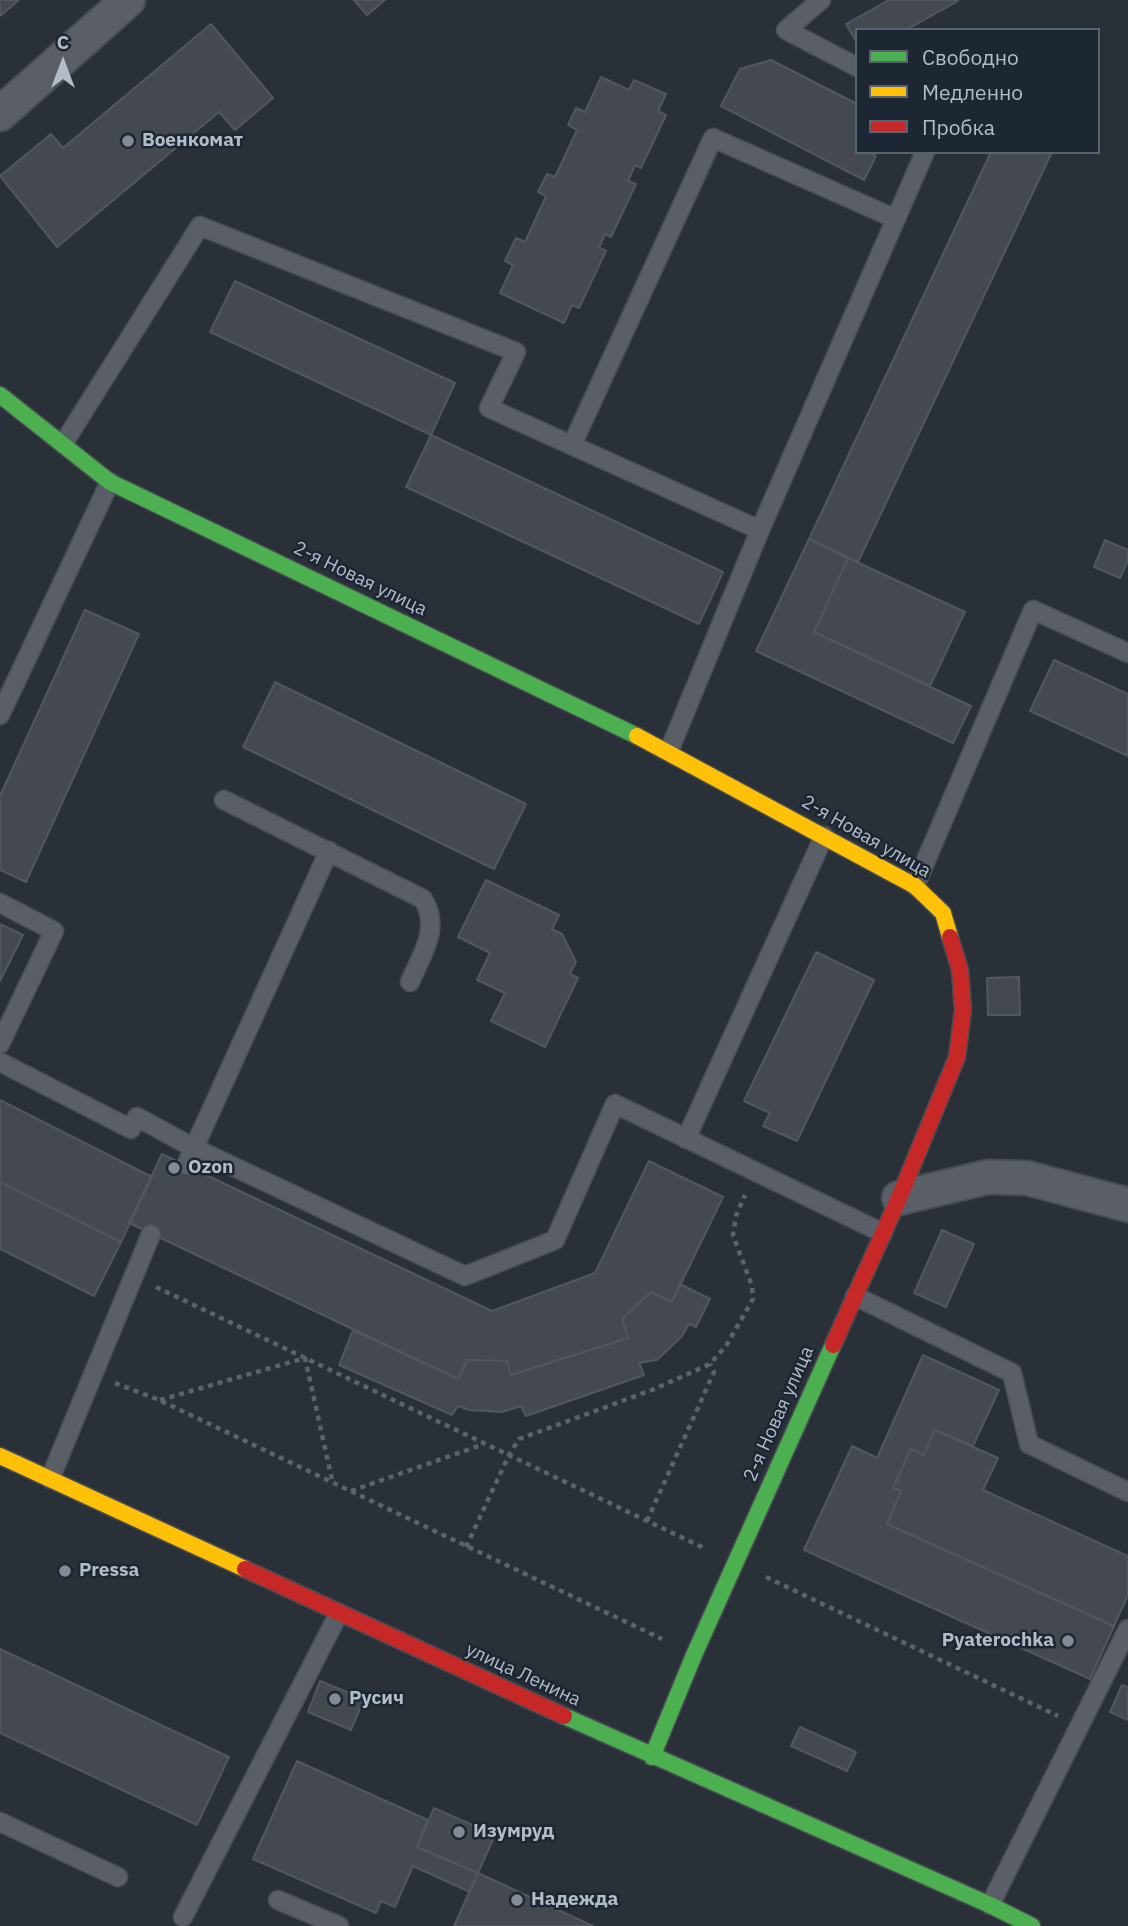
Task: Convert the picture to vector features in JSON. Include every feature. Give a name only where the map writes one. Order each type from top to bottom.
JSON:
[{"type":"street","points":[[0,114],[128,0]]},
{"type":"street","name":"2-я Новая улица","points":[[0,395],[110,481],[669,751],[915,886],[943,913],[960,970],[963,1010],[957,1057],[883,1233],[694,1655],[652,1757]]},
{"type":"street","points":[[898,1198],[988,1177],[1027,1178],[1128,1205]]},
{"type":"street","name":"улица Ленина","points":[[0,1456],[652,1757],[990,1905],[1024,1924]]},
{"type":"lane","points":[[821,0],[786,30],[855,66]]},
{"type":"lane","points":[[572,445],[713,138],[896,219]]},
{"type":"lane","points":[[669,751],[760,530],[924,154]]},
{"type":"lane","points":[[63,444],[200,226],[516,352],[489,408],[760,530]]},
{"type":"lane","points":[[0,715],[110,481]]},
{"type":"lane","points":[[915,886],[1033,610],[1128,653]]},
{"type":"lane","points":[[224,800],[423,899],[429,909],[432,923],[430,938],[410,982]]},
{"type":"lane","points":[[686,1139],[824,836]]},
{"type":"lane","points":[[186,1165],[329,851]]},
{"type":"lane","points":[[0,903],[54,931],[0,1044]]},
{"type":"lane","points":[[0,1062],[131,1129],[137,1117],[194,1147],[465,1276],[555,1240],[615,1104],[883,1233]]},
{"type":"lane","points":[[50,1479],[151,1234]]},
{"type":"lane","points":[[855,1296],[1012,1373],[1029,1444],[1128,1492]]},
{"type":"lane","points":[[183,1917],[338,1613]]},
{"type":"lane","points":[[990,1905],[1128,1629]]},
{"type":"lane","points":[[0,1822],[118,1877]]},
{"type":"lane","points":[[278,1900],[339,1926]]},
{"type":"path","points":[[466,1547],[519,1439],[652,1390],[710,1364],[726,1346],[752,1299],[752,1286],[733,1235],[736,1216],[755,1172]]},
{"type":"path","points":[[133,1276],[1062,1717]]},
{"type":"path","points":[[159,1400],[305,1358]]},
{"type":"path","points":[[305,1358],[333,1484]]},
{"type":"path","points":[[646,1521],[714,1372],[710,1364]]},
{"type":"path","points":[[93,1375],[159,1400],[694,1655]]},
{"type":"path","points":[[351,1492],[484,1444]]},
{"type":"building","points":[[0,0],[19,0],[0,16]]},
{"type":"building","points":[[354,0],[385,0],[367,15]]},
{"type":"building","points":[[889,0],[958,1],[910,28],[855,28],[855,40],[846,24]]},
{"type":"building","name":"Военкомат","points":[[211,24],[273,98],[235,130],[219,112],[57,247],[0,176],[51,134],[63,148]]},
{"type":"building","points":[[771,60],[855,103],[855,154],[876,156],[864,180],[721,106],[740,69]]},
{"type":"building","points":[[601,77],[629,90],[634,80],[666,94],[658,111],[666,115],[641,168],[635,165],[628,181],[636,184],[611,237],[605,234],[599,247],[606,251],[579,308],[572,305],[564,323],[500,293],[513,265],[505,261],[516,238],[525,242],[546,196],[538,192],[547,174],[555,177],[577,130],[568,125],[576,108],[585,112]]},
{"type":"building","points":[[990,154],[1051,154],[858,562],[809,539]]},
{"type":"building","points":[[235,281],[455,383],[431,435],[210,332]]},
{"type":"building","points":[[431,435],[723,572],[699,624],[406,487]]},
{"type":"building","points":[[809,539],[848,558],[814,632],[971,706],[953,743],[756,651]]},
{"type":"building","points":[[1105,540],[1128,550],[1128,561],[1120,578],[1094,567]]},
{"type":"building","points":[[848,558],[965,612],[930,686],[814,632]]},
{"type":"building","points":[[85,610],[139,634],[26,882],[0,870],[0,796]]},
{"type":"building","points":[[1054,660],[1128,694],[1128,756],[1030,711]]},
{"type":"building","points":[[275,682],[526,804],[494,869],[243,747]]},
{"type":"building","points":[[486,880],[559,915],[552,929],[562,934],[576,962],[570,974],[578,978],[545,1047],[491,1021],[505,993],[477,980],[490,953],[458,937]]},
{"type":"building","points":[[0,924],[23,935],[0,981]]},
{"type":"building","points":[[816,952],[874,980],[797,1141],[763,1126],[770,1113],[744,1101]]},
{"type":"building","points":[[1019,977],[1020,1015],[988,1015],[987,978]]},
{"type":"building","points":[[0,1100],[152,1177],[121,1242],[0,1182]]},
{"type":"building","points":[[162,1154],[492,1311],[595,1273],[649,1161],[723,1197],[672,1302],[651,1292],[622,1319],[628,1338],[511,1375],[507,1361],[467,1360],[458,1379],[129,1223]]},
{"type":"building","points":[[0,1182],[121,1242],[94,1296],[0,1249]]},
{"type":"building","points":[[942,1230],[974,1244],[946,1307],[914,1293]]},
{"type":"building","points":[[680,1284],[710,1299],[696,1327],[689,1324],[682,1336],[657,1360],[639,1363],[644,1375],[526,1416],[521,1406],[502,1412],[469,1410],[458,1406],[452,1415],[339,1365],[353,1330],[458,1379],[467,1360],[507,1361],[511,1375],[628,1338],[622,1319],[651,1292],[672,1302]]},
{"type":"building","points":[[923,1355],[999,1390],[973,1446],[935,1430],[924,1455],[911,1449],[893,1488],[901,1491],[887,1524],[1114,1626],[1090,1679],[804,1550],[852,1446],[877,1458]]},
{"type":"building","points":[[935,1430],[998,1458],[983,1490],[1128,1556],[1128,1595],[1114,1626],[887,1524],[901,1491],[893,1488],[911,1449],[924,1455]]},
{"type":"building","points":[[0,1649],[229,1757],[197,1825],[0,1733]]},
{"type":"building","points":[[320,1681],[364,1699],[351,1730],[308,1712]]},
{"type":"building","points":[[1122,1685],[1128,1687],[1128,1720],[1110,1712]]},
{"type":"building","points":[[800,1727],[856,1752],[847,1771],[791,1746]]},
{"type":"building","points":[[297,1761],[428,1820],[417,1847],[478,1873],[470,1892],[413,1866],[395,1907],[381,1901],[376,1913],[253,1859]]},
{"type":"building","points":[[434,1808],[495,1835],[478,1873],[417,1847]]},
{"type":"building","points":[[478,1873],[593,1926],[454,1926]]},
{"type":"traffic: fast","points":[[0,395],[110,482],[637,736]]},
{"type":"traffic: fast","points":[[652,1757],[694,1655],[833,1345]]},
{"type":"traffic: fast","points":[[564,1716],[1032,1926]]},
{"type":"traffic: slow","points":[[637,736],[915,886],[943,913],[950,937]]},
{"type":"traffic: slow","points":[[0,1456],[245,1569]]},
{"type":"traffic: jam","points":[[833,1345],[899,1198],[957,1057],[963,1010],[960,970],[950,937]]},
{"type":"traffic: jam","points":[[245,1569],[564,1716]]},
{"type":"place","name":"Военкомат","points":[[128,141]]},
{"type":"place","name":"Ozon","points":[[174,1168]]},
{"type":"place","name":"Pressa","points":[[65,1571]]},
{"type":"place","name":"Pyaterochka","points":[[1068,1641]]},
{"type":"place","name":"Русич","points":[[335,1699]]},
{"type":"place","name":"Изумруд","points":[[459,1832]]},
{"type":"place","name":"Надежда","points":[[517,1900]]}]
